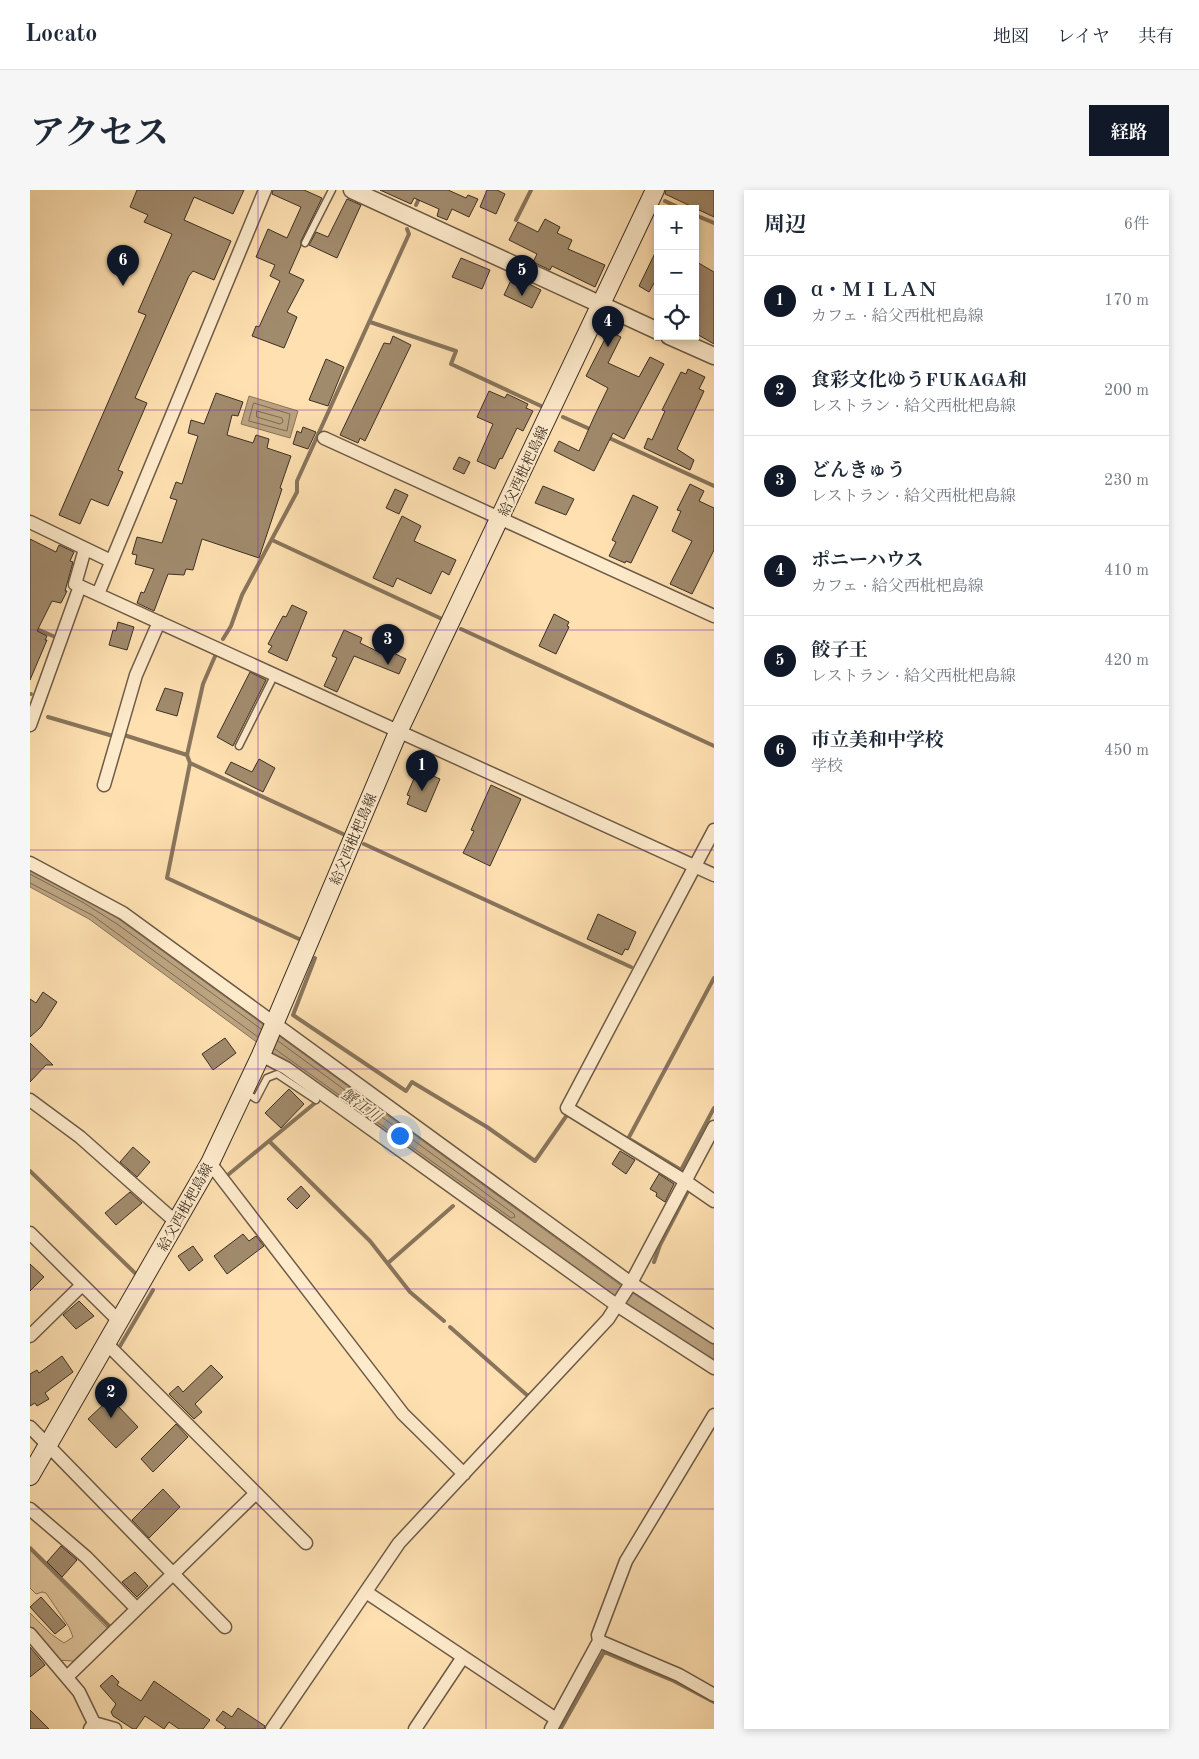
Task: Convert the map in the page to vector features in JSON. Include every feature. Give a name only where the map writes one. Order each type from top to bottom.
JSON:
[{"type":"main road","name":"給父西枇杷島線","points":[[30,1476],[177,1223],[210,1162],[275,1023],[399,730],[502,518],[655,190]]},
{"type":"street","points":[[98,594],[265,190]]},
{"type":"street","points":[[352,190],[654,329]]},
{"type":"street","points":[[678,340],[714,356]]},
{"type":"street","points":[[324,438],[714,616]]},
{"type":"street","points":[[30,522],[111,561]]},
{"type":"street","points":[[86,549],[75,584],[714,875]]},
{"type":"street","points":[[30,725],[35,692],[80,586]]},
{"type":"street","points":[[104,784],[136,675],[159,622]]},
{"type":"street","points":[[714,830],[567,1108],[714,1201]]},
{"type":"street","points":[[30,862],[123,913],[275,1023],[333,1068],[631,1283],[714,1337]]},
{"type":"street","points":[[261,1055],[294,1074],[615,1304],[714,1368]]},
{"type":"street","points":[[30,1100],[80,1137],[177,1223]]},
{"type":"street","points":[[272,1729],[399,1543],[608,1319],[615,1304],[631,1283],[714,1127]]},
{"type":"street","points":[[210,1162],[403,1414],[464,1474]]},
{"type":"street","points":[[30,1233],[120,1322]]},
{"type":"street","points":[[30,1336],[82,1285]]},
{"type":"street","points":[[107,1344],[306,1543]]},
{"type":"street","points":[[366,1592],[464,1658],[554,1724],[599,1641],[598,1635],[626,1561],[714,1416]]},
{"type":"street","points":[[30,1427],[225,1627]]},
{"type":"street","points":[[67,1677],[256,1492]]},
{"type":"street","points":[[30,1509],[86,1557],[137,1609]]},
{"type":"street","points":[[30,1634],[79,1692],[92,1726],[115,1729]]},
{"type":"street","points":[[599,1641],[678,1675],[714,1695]]},
{"type":"street","points":[[415,1729],[464,1658]]},
{"type":"lane","points":[[305,243],[332,190]]},
{"type":"lane","points":[[239,746],[275,674]]},
{"type":"lane","points":[[244,1092],[256,1099],[267,1078],[277,1074],[316,1100]]},
{"type":"shaded area","points":[[30,1550],[108,1629],[73,1661],[57,1660],[30,1628],[30,1613],[51,1634],[64,1643],[73,1637],[69,1627],[46,1593],[36,1594],[30,1588]]},
{"type":"water","points":[[249,396],[298,411],[290,438],[241,424]]},
{"type":"water","name":"蟹江川","points":[[30,868],[87,898],[120,920],[623,1287],[714,1345],[714,1363],[623,1304],[262,1046],[89,919],[30,887]]},
{"type":"building","points":[[137,190],[244,190],[233,214],[194,197],[184,220],[231,241],[214,280],[193,271],[189,276],[135,398],[147,403],[118,470],[123,472],[108,506],[91,499],[80,524],[59,515],[146,315],[138,312],[172,234],[144,222],[148,215],[130,207]]},
{"type":"building","points":[[273,190],[304,190],[322,198],[301,241],[301,246],[289,273],[304,280],[287,312],[297,317],[284,348],[252,336],[256,326],[259,327],[280,281],[270,276],[275,265],[256,257],[268,229],[287,238],[301,207],[272,194]]},
{"type":"building","points":[[380,190],[448,190],[466,198],[468,195],[478,199],[469,217],[452,209],[447,220],[437,216],[439,209],[414,198],[411,204]]},
{"type":"building","points":[[487,190],[497,190],[505,194],[496,214],[480,207]]},
{"type":"building","points":[[666,190],[714,190],[714,217],[699,210],[699,205],[688,205],[665,194]]},
{"type":"building","points":[[347,199],[361,205],[337,258],[309,245],[316,232],[328,237]]},
{"type":"building","points":[[545,219],[560,227],[557,233],[572,240],[568,249],[605,265],[595,287],[552,266],[550,270],[533,262],[537,254],[509,240],[518,222],[538,232]]},
{"type":"building","points":[[654,255],[654,283],[649,292],[639,286]]},
{"type":"building","points":[[461,258],[490,270],[482,289],[452,277]]},
{"type":"building","points":[[699,263],[714,272],[714,344],[699,335]]},
{"type":"building","points":[[513,276],[541,290],[532,308],[504,295]]},
{"type":"building","points":[[609,331],[621,337],[608,363],[639,377],[650,357],[664,364],[624,439],[613,433],[594,471],[554,451],[559,441],[579,451],[608,388],[586,376]]},
{"type":"building","points":[[393,336],[411,345],[365,441],[360,438],[358,443],[340,435],[384,343],[390,344]]},
{"type":"building","points":[[326,359],[344,367],[328,406],[309,400]]},
{"type":"building","points":[[688,369],[705,377],[699,389],[704,391],[677,449],[694,460],[690,470],[644,448],[648,438],[652,440],[665,411],[662,410],[681,372],[686,374]]},
{"type":"building","points":[[489,391],[505,398],[507,394],[528,404],[526,408],[533,411],[523,431],[517,428],[495,469],[477,461],[493,424],[477,417]]},
{"type":"building","points":[[216,393],[243,402],[238,416],[232,415],[227,435],[253,443],[256,435],[269,439],[267,448],[291,456],[280,488],[282,489],[259,558],[202,539],[193,570],[186,569],[184,575],[168,574],[154,611],[137,603],[141,592],[144,593],[154,569],[135,564],[137,555],[132,554],[137,537],[162,543],[177,500],[170,498],[176,482],[182,484],[198,436],[188,433],[191,420],[204,424]]},
{"type":"building","points":[[303,427],[316,432],[308,449],[293,444],[297,431],[301,433]]},
{"type":"building","points":[[459,457],[470,462],[464,474],[453,469]]},
{"type":"building","points":[[690,484],[704,491],[699,501],[714,508],[714,550],[692,594],[670,584],[692,541],[672,531],[681,511],[677,510]]},
{"type":"building","points":[[543,486],[574,499],[566,515],[535,503]]},
{"type":"building","points":[[395,489],[408,495],[399,514],[386,508]]},
{"type":"building","points":[[633,495],[658,507],[631,563],[626,561],[625,563],[609,556],[616,542],[612,540]]},
{"type":"building","points":[[402,516],[421,526],[414,541],[456,560],[449,575],[442,571],[431,594],[397,578],[393,587],[373,578]]},
{"type":"building","points":[[30,539],[56,552],[59,545],[74,552],[70,561],[73,562],[65,591],[67,591],[61,603],[52,601],[37,631],[47,636],[45,640],[47,640],[30,680]]},
{"type":"building","points":[[292,605],[307,612],[287,661],[268,652],[272,646],[268,644],[283,616],[286,617]]},
{"type":"building","points":[[554,614],[569,622],[567,626],[569,627],[556,654],[539,646]]},
{"type":"building","points":[[118,622],[134,627],[127,650],[109,645],[113,630],[116,631]]},
{"type":"building","points":[[344,630],[362,638],[360,643],[383,654],[385,649],[406,659],[399,674],[354,656],[337,692],[324,686],[337,658],[332,656]]},
{"type":"building","points":[[250,672],[266,680],[233,746],[217,737]]},
{"type":"building","points":[[165,688],[183,693],[177,716],[156,710]]},
{"type":"building","points":[[259,759],[275,768],[263,792],[225,773],[231,762],[252,772]]},
{"type":"building","points":[[418,769],[440,779],[426,812],[407,804],[410,796],[407,795]]},
{"type":"building","points":[[491,785],[521,799],[490,866],[463,853],[474,831],[471,830]]},
{"type":"building","points":[[598,914],[636,932],[628,950],[625,949],[622,955],[587,939]]},
{"type":"building","points":[[43,992],[57,1002],[41,1027],[30,1037],[30,999],[36,1003]]},
{"type":"building","points":[[225,1038],[236,1053],[213,1070],[202,1054]]},
{"type":"building","points":[[30,1043],[53,1065],[46,1065],[30,1082]]},
{"type":"building","points":[[289,1089],[304,1104],[281,1128],[265,1113]]},
{"type":"building","points":[[133,1147],[150,1162],[137,1177],[120,1162]]},
{"type":"building","points":[[620,1151],[635,1160],[626,1174],[612,1164]]},
{"type":"building","points":[[659,1174],[674,1184],[665,1202],[656,1196],[657,1193],[650,1189]]},
{"type":"building","points":[[301,1186],[310,1196],[297,1209],[287,1199]]},
{"type":"building","points":[[130,1192],[142,1203],[116,1225],[105,1213]]},
{"type":"building","points":[[243,1234],[249,1241],[256,1236],[264,1246],[227,1274],[214,1256]]},
{"type":"building","points":[[193,1246],[203,1260],[189,1271],[178,1256]]},
{"type":"building","points":[[30,1264],[44,1277],[30,1291]]},
{"type":"building","points":[[79,1301],[94,1316],[76,1329],[63,1315]]},
{"type":"building","points":[[62,1356],[73,1372],[45,1393],[49,1399],[37,1406],[35,1403],[30,1406],[30,1374],[37,1370],[39,1373]]},
{"type":"building","points":[[211,1365],[223,1377],[195,1404],[202,1412],[194,1419],[169,1394],[178,1386],[183,1392]]},
{"type":"building","points":[[105,1403],[113,1411],[118,1406],[138,1427],[116,1448],[88,1419]]},
{"type":"building","points":[[176,1424],[188,1437],[153,1472],[141,1459]]},
{"type":"building","points":[[163,1489],[180,1507],[149,1538],[132,1520]]},
{"type":"building","points":[[61,1546],[77,1560],[62,1577],[47,1562]]},
{"type":"building","points":[[135,1572],[148,1586],[137,1597],[122,1582]]},
{"type":"building","points":[[41,1597],[66,1625],[55,1634],[30,1607]]},
{"type":"building","points":[[30,1647],[45,1665],[30,1677]]},
{"type":"building","points":[[112,1675],[119,1682],[117,1685],[141,1701],[154,1681],[210,1720],[203,1729],[179,1729],[169,1722],[164,1729],[145,1716],[136,1729],[133,1729],[113,1716],[111,1712],[116,1704],[100,1686]]},
{"type":"building","points":[[238,1708],[265,1726],[264,1729],[224,1729],[226,1727],[216,1720],[223,1711],[232,1717]]},
{"type":"building","points":[[30,1710],[49,1729],[30,1729]]},
{"type":"waterway","points":[[416,205],[423,190]]},
{"type":"waterway","points":[[516,220],[531,190]]},
{"type":"waterway","points":[[665,201],[674,205]]},
{"type":"waterway","points":[[699,217],[714,223]]},
{"type":"waterway","points":[[223,639],[231,626],[242,595],[297,492],[297,481],[409,234],[407,229]]},
{"type":"waterway","points":[[370,322],[456,351],[451,364],[541,406]]},
{"type":"waterway","points":[[563,417],[592,430]]},
{"type":"waterway","points":[[607,437],[714,486]]},
{"type":"waterway","points":[[272,540],[442,619]]},
{"type":"waterway","points":[[30,626],[53,636]]},
{"type":"waterway","points":[[461,629],[714,746]]},
{"type":"waterway","points":[[187,755],[203,684],[216,654]]},
{"type":"waterway","points":[[48,717],[113,736]]},
{"type":"waterway","points":[[124,735],[187,755],[190,763],[343,834]]},
{"type":"waterway","points":[[190,763],[167,878],[299,939]]},
{"type":"waterway","points":[[364,844],[631,967]]},
{"type":"waterway","points":[[315,958],[293,1015],[406,1091],[412,1082],[487,1127],[535,1161],[567,1115]]},
{"type":"waterway","points":[[628,1139],[714,978]]},
{"type":"waterway","points":[[229,1174],[315,1103]]},
{"type":"waterway","points":[[631,1140],[681,1170],[714,1108]]},
{"type":"waterway","points":[[269,1141],[370,1241],[410,1292],[444,1321]]},
{"type":"waterway","points":[[30,1171],[137,1275]]},
{"type":"waterway","points":[[654,1262],[660,1245],[688,1191]]},
{"type":"waterway","points":[[388,1263],[453,1206]]},
{"type":"waterway","points":[[120,1346],[153,1290]]},
{"type":"waterway","points":[[450,1327],[528,1396],[531,1394]]},
{"type":"waterway","points":[[30,1548],[111,1628]]},
{"type":"waterway","points":[[561,1728],[604,1652],[674,1681],[714,1702]]},
{"type":"place","name":"市立美和中学校","points":[[123,286]]},
{"type":"place","name":"餃子王","points":[[522,296]]},
{"type":"place","name":"ポニーハウス","points":[[608,347]]},
{"type":"place","name":"どんきゅう","points":[[388,665]]},
{"type":"place","name":"α・ＭＩＬＡＮ","points":[[422,791]]},
{"type":"place","name":"食彩文化ゆうFUKAGA和","points":[[111,1418]]}]
